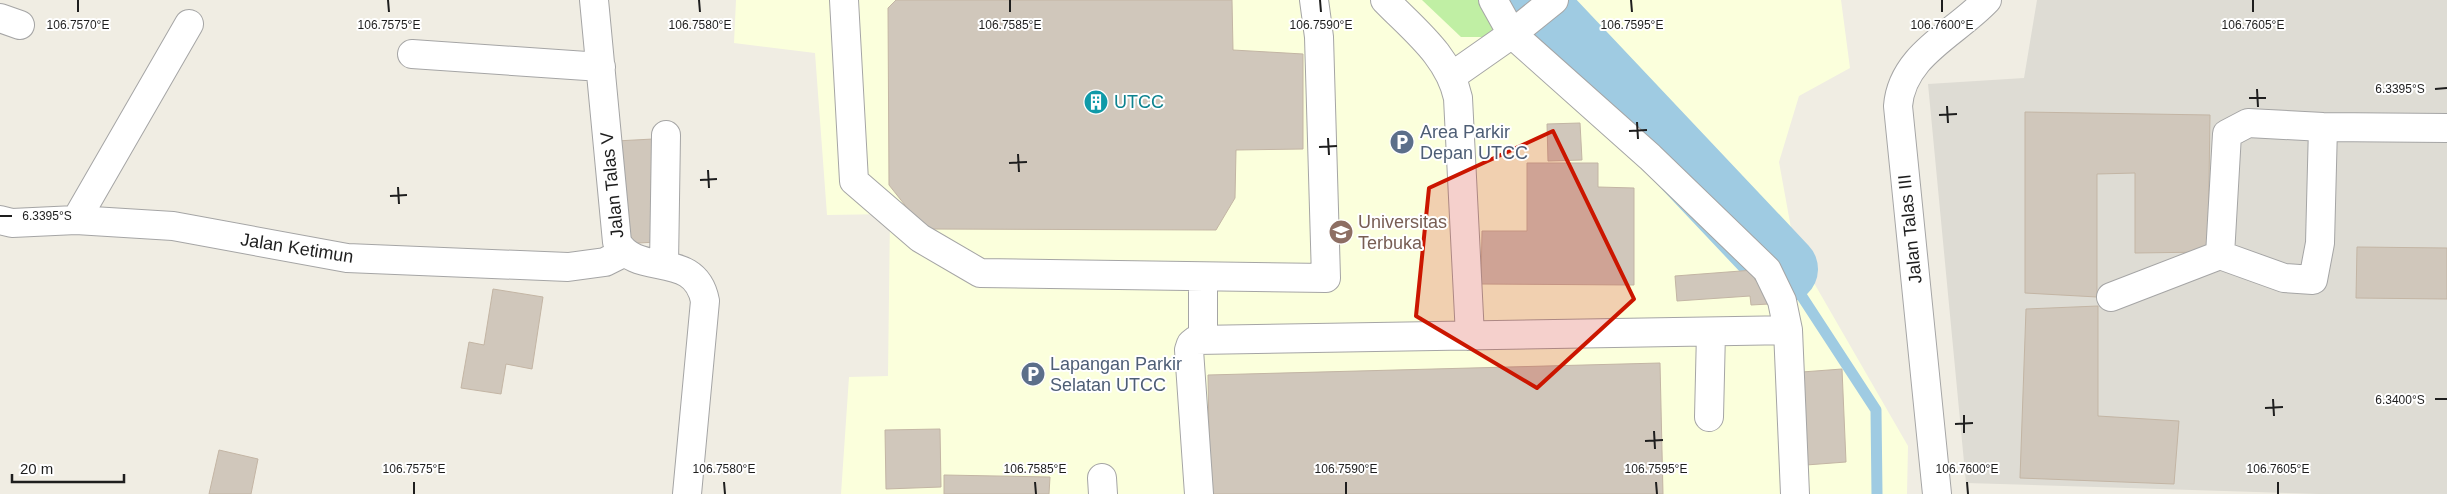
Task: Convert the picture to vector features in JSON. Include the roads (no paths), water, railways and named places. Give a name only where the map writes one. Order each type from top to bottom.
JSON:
[{"type":"street","name":"Jalan Talas V","points":[[594,0],[614,234],[623,253],[685,271],[702,288],[705,301],[687,494]]},
{"type":"street","points":[[844,0],[854,182],[920,238],[980,273],[1203,278],[1326,278],[1319,37],[1314,0]]},
{"type":"street","points":[[1385,0],[1440,56],[1452,76],[1458,98],[1470,336]]},
{"type":"street","points":[[1493,0],[1512,34],[1650,156],[1767,270],[1782,301],[1788,330],[1795,494]]},
{"type":"street","name":"Jalan Talas III","points":[[1937,494],[1898,106],[1899,92],[1905,76],[1919,58],[1987,0]]},
{"type":"street","points":[[1452,76],[1512,34],[1545,8]]},
{"type":"street","points":[[76,220],[189,24]]},
{"type":"street","points":[[412,54],[601,68]]},
{"type":"street","points":[[2220,255],[2227,134],[2248,123],[2323,127],[2447,128]]},
{"type":"street","points":[[2111,297],[2220,255],[2284,278],[2313,280],[2320,243],[2323,127]]},
{"type":"street","points":[[664,265],[666,136]]},
{"type":"street","name":"Jalan Ketimun","points":[[0,220],[12,222],[76,220],[173,226],[347,258],[568,267],[605,262],[623,253]]},
{"type":"street","points":[[1203,278],[1203,338]]},
{"type":"street","points":[[1199,494],[1189,350],[1191,344],[1203,338],[1470,336],[1788,330]]},
{"type":"street","points":[[1709,417],[1711,332]]},
{"type":"waterway","points":[[1530,0],[1784,269]]},
{"type":"waterway","points":[[1784,269],[1876,410],[1877,494]]},
{"type":"place","name":"UTCC","points":[[1096,102]]},
{"type":"place","name":"Area Parkir Depan UTCC","points":[[1402,142]]},
{"type":"place","name":"Universitas Terbuka","points":[[1341,232]]},
{"type":"place","name":"Lapangan Parkir Selatan UTCC","points":[[1033,374]]}]
